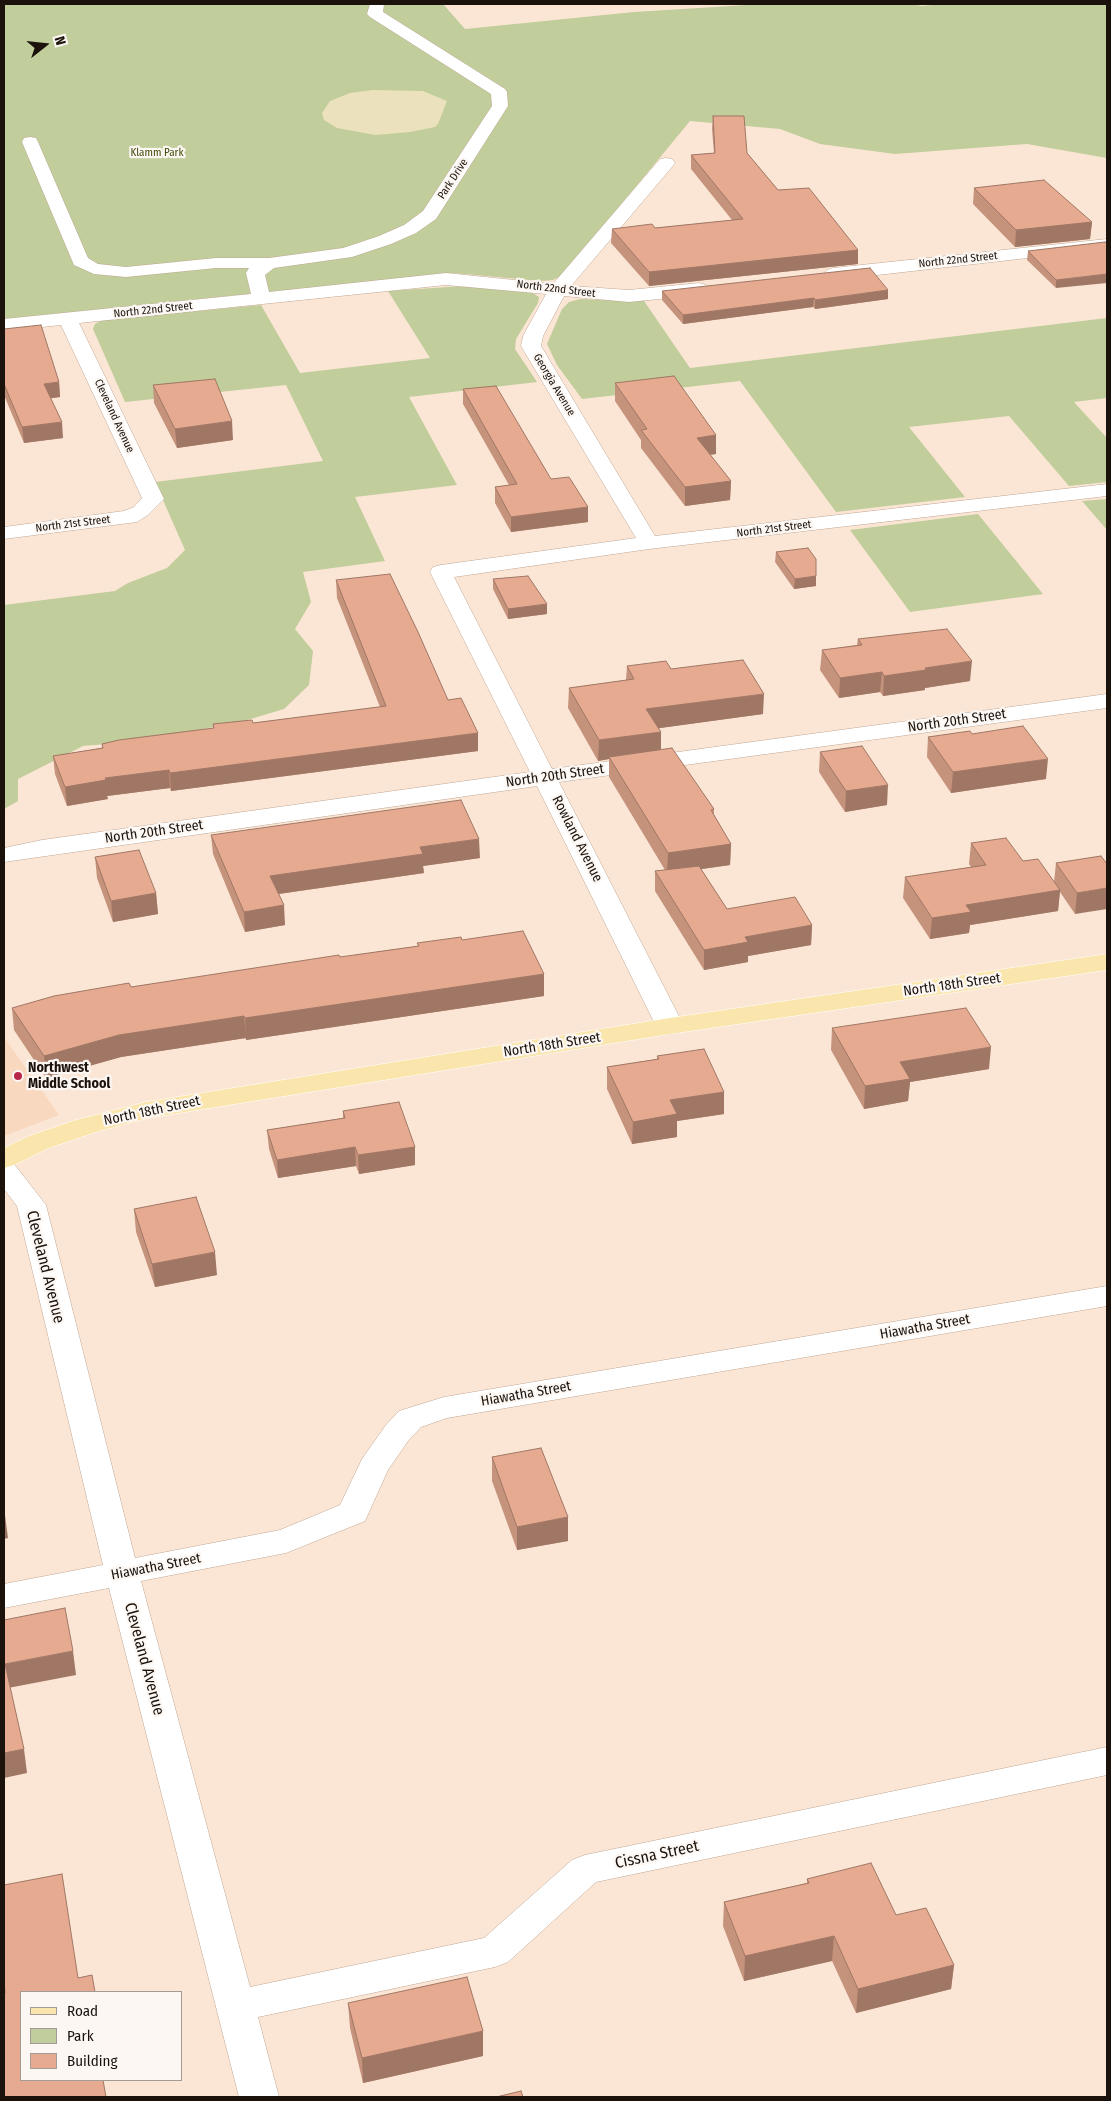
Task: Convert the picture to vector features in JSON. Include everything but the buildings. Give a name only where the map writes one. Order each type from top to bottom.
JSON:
[{"type":"main road","name":"North 18th Street","points":[[4,1159],[48,1139],[86,1126],[146,1110],[670,1026],[1107,962]]},
{"type":"street","name":"Park Drive","points":[[269,263],[346,252],[385,240],[410,229],[430,214],[500,106],[499,92],[375,14],[377,4]]},
{"type":"street","points":[[30,142],[80,261],[94,269],[126,272],[216,263],[269,263]]},
{"type":"street","name":"Georgia Avenue","points":[[650,543],[531,346],[533,336],[558,289],[666,163]]},
{"type":"street","name":"North 22nd Street","points":[[812,276],[1107,244]]},
{"type":"street","points":[[262,299],[255,273],[269,263]]},
{"type":"street","name":"North 22nd Street","points":[[4,325],[446,279],[629,296],[714,287]]},
{"type":"street","name":"Cleveland Avenue","points":[[67,318],[153,499],[141,511]]},
{"type":"street","name":"North 21st Street","points":[[441,572],[650,543],[1107,490]]},
{"type":"street","name":"North 21st Street","points":[[4,533],[130,517],[141,511]]},
{"type":"street","name":"Rowland Avenue","points":[[441,572],[670,1026]]},
{"type":"street","name":"North 20th Street","points":[[4,855],[42,848],[546,777],[1107,701]]},
{"type":"street","name":"Cleveland Avenue","points":[[4,1170],[30,1205],[122,1574],[236,2006],[258,2097]]},
{"type":"street","name":"Hiawatha Street","points":[[4,1596],[286,1541],[353,1513],[373,1467],[397,1432],[410,1419],[444,1408],[1107,1296]]},
{"type":"street","name":"Cissna Street","points":[[236,2006],[495,1951],[585,1870],[1107,1761]]},
{"type":"shaded area","name":"Northwest Middle School","points":[[4,1037],[59,1115],[4,1136]]},
{"type":"green space","name":"Klamm Park","points":[[4,4],[443,4],[465,29],[634,12],[763,4],[910,4],[922,6],[942,4],[1107,4],[1107,158],[1027,144],[895,154],[820,144],[780,129],[690,121],[563,275],[553,280],[541,281],[453,273],[4,319]]},
{"type":"green space","points":[[463,286],[531,292],[539,297],[538,303],[516,339],[515,349],[537,382],[409,397],[457,485],[355,497],[385,561],[303,572],[311,602],[295,629],[313,651],[309,685],[284,709],[244,721],[142,741],[83,746],[18,779],[18,801],[4,809],[4,605],[115,591],[128,583],[167,568],[185,550],[155,482],[323,461],[286,385],[125,402],[93,329],[95,324],[102,320],[261,305],[300,373],[430,358],[388,291]]},
{"type":"green space","points":[[642,298],[690,368],[1107,318],[1107,398],[1074,402],[1107,438],[1107,482],[1069,486],[1009,416],[909,427],[965,497],[836,512],[740,381],[582,399],[557,365],[547,344],[562,309],[569,302],[580,299],[620,300]]},
{"type":"green space","points":[[1107,499],[1107,530],[1082,501]]},
{"type":"green space","points":[[978,514],[1043,594],[910,612],[850,530]]},
{"type":"sand","points":[[372,90],[423,91],[447,101],[435,127],[410,132],[375,135],[337,128],[324,120],[322,113],[330,101],[350,93]]},
{"type":"place","name":"Northwest Middle School","points":[[18,1076]]}]
